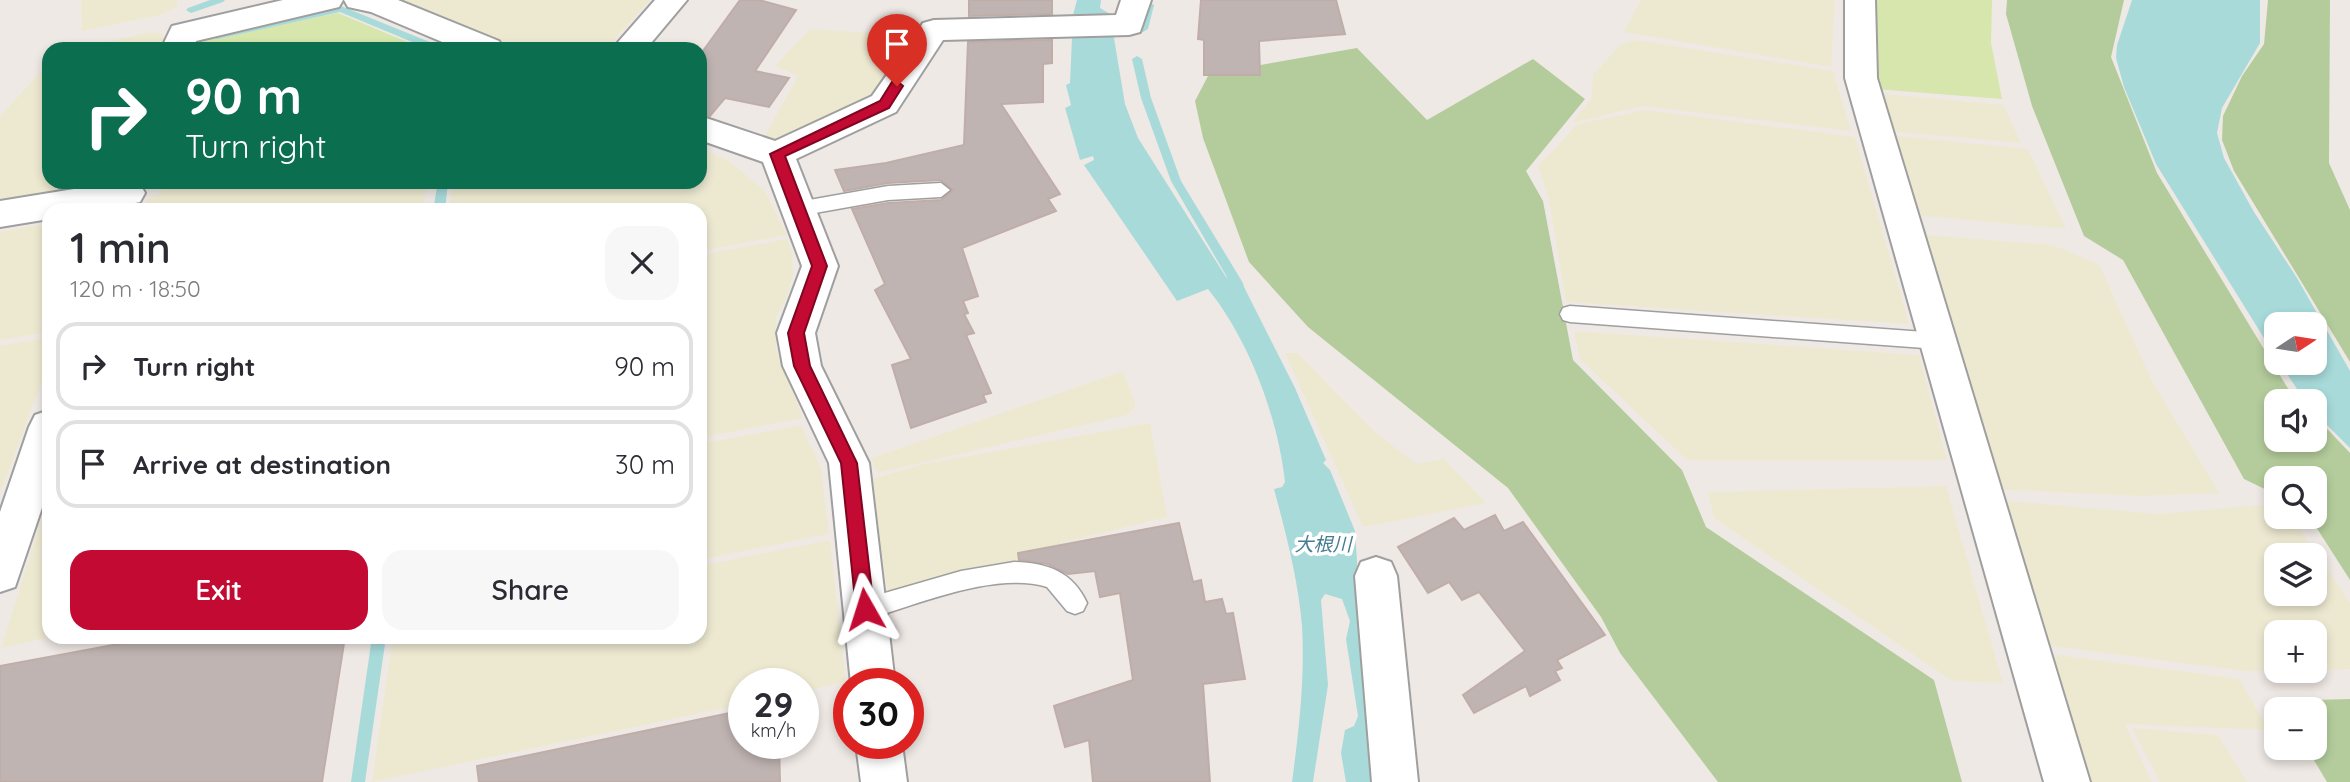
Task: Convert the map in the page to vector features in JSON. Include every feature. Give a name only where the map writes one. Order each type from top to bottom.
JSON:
[{"type":"street","points":[[180,33],[328,0]]},
{"type":"street","points":[[359,0],[377,3],[471,42]]},
{"type":"street","points":[[634,42],[672,0]]},
{"type":"street","points":[[1860,0],[1861,78],[2067,782]]},
{"type":"street","points":[[922,1],[934,30]]},
{"type":"street","points":[[934,30],[1067,26],[1132,12]]},
{"type":"street","points":[[707,130],[777,154],[884,104],[934,30]]},
{"type":"street","points":[[777,154],[820,266],[796,333],[802,366],[849,463],[871,668]]},
{"type":"street","points":[[74,203],[127,195]]},
{"type":"street","points":[[0,214],[42,208]]},
{"type":"street","points":[[0,573],[42,448]]},
{"type":"street","points":[[1376,576],[1395,782]]},
{"type":"street","points":[[881,759],[884,782]]},
{"type":"lane","points":[[798,209],[888,193],[940,190]]},
{"type":"lane","points":[[1570,314],[1938,341]]},
{"type":"lane","points":[[865,609],[1003,572],[1029,571],[1055,580],[1075,603]]},
{"type":"shaded area","points":[[81,0],[177,0],[177,7],[160,15],[82,31]]},
{"type":"shaded area","points":[[397,0],[650,0],[612,42],[498,42]]},
{"type":"shaded area","points":[[1641,0],[1835,0],[1831,67],[1624,32]]},
{"type":"shaded area","points":[[810,29],[903,35],[895,64],[876,99],[778,145],[763,139],[798,76],[775,66]]},
{"type":"shaded area","points":[[150,32],[162,34],[168,40],[156,42],[107,42]]},
{"type":"shaded area","points":[[1636,40],[1833,71],[1851,131],[1642,106],[1572,123],[1592,98],[1593,75],[1621,44]]},
{"type":"shaded area","points":[[42,71],[42,189],[96,190],[0,208],[0,116]]},
{"type":"shaded area","points":[[1875,93],[2004,105],[2021,143],[1886,131]]},
{"type":"shaded area","points":[[1645,110],[1855,137],[1909,324],[1566,302],[1549,200],[1538,166],[1578,124]]},
{"type":"shaded area","points":[[1888,135],[2028,149],[2066,229],[1912,215]]},
{"type":"shaded area","points":[[707,152],[728,160],[765,191],[787,235],[707,250],[707,203],[450,203],[452,189],[707,189]]},
{"type":"shaded area","points":[[163,189],[426,189],[424,203],[146,203],[147,199]]},
{"type":"shaded area","points":[[42,224],[42,333],[0,340],[0,232]]},
{"type":"shaded area","points":[[1915,234],[2053,245],[2099,264],[2151,379],[2219,493],[2140,496],[1991,489]]},
{"type":"shaded area","points":[[787,239],[792,252],[793,274],[787,296],[776,317],[776,349],[803,418],[707,437],[707,254]]},
{"type":"shaded area","points":[[1574,331],[1919,355],[1947,460],[1687,460],[1580,359]]},
{"type":"shaded area","points":[[42,338],[42,381],[0,494],[0,346]]},
{"type":"shaded area","points":[[1285,353],[1297,353],[1376,433],[1417,464],[1444,459],[1486,503],[1363,527]]},
{"type":"shaded area","points":[[1123,371],[1136,406],[1127,415],[877,473],[872,458]]},
{"type":"shaded area","points":[[1150,423],[1167,517],[1061,543],[1061,553],[889,595],[868,480],[924,464]]},
{"type":"shaded area","points":[[801,425],[821,468],[829,534],[707,559],[707,443]]},
{"type":"shaded area","points":[[1946,486],[2003,683],[1952,681],[1714,518],[1708,492]]},
{"type":"shaded area","points":[[1996,500],[2159,514],[2260,505],[2264,506],[2264,529],[2300,529],[2310,543],[2264,543],[2264,606],[2327,606],[2327,569],[2350,603],[2350,669],[2327,670],[2327,620],[2264,620],[2264,671],[2244,671],[2044,645]]},
{"type":"shaded area","points":[[42,517],[42,639],[1,648]]},
{"type":"shaded area","points":[[830,540],[844,668],[833,668],[833,685],[819,688],[819,668],[728,668],[728,707],[372,782],[392,644],[707,644],[707,565]]},
{"type":"shaded area","points":[[2050,654],[2239,679],[2264,722],[2264,730],[2125,724],[2152,782],[2089,782]]},
{"type":"shaded area","points":[[2132,728],[2218,735],[2247,782],[2160,782]]},
{"type":"green space","points":[[1874,0],[1992,0],[1991,43],[2002,99],[1875,89]]},
{"type":"green space","points":[[2007,0],[2124,0],[2111,57],[2157,173],[2264,349],[2264,375],[2280,375],[2289,389],[2264,389],[2264,452],[2327,452],[2327,429],[2350,453],[2350,580],[2317,529],[2327,529],[2327,466],[2264,466],[2264,489],[2244,479],[2123,260],[2084,236],[2032,106],[2006,14]]},
{"type":"green space","points":[[2268,0],[2330,0],[2329,163],[2350,210],[2350,362],[2328,326],[2328,312],[2320,312],[2234,171],[2222,140],[2223,116],[2242,76],[2264,44]]},
{"type":"green space","points":[[338,13],[407,42],[203,42]]},
{"type":"green space","points":[[1357,48],[1427,120],[1533,59],[1585,99],[1526,171],[1543,201],[1573,360],[1682,470],[1706,527],[1934,680],[1962,782],[1718,782],[1620,653],[1601,617],[1508,488],[1308,327],[1249,262],[1203,138],[1195,101],[1209,74]]},
{"type":"green space","points":[[2350,699],[2350,782],[2327,782],[2314,760],[2327,760],[2327,700]]},
{"type":"water","name":"大根川","points":[[1077,0],[1101,0],[1100,8],[1110,14],[1125,104],[1138,138],[1226,277],[1244,287],[1295,388],[1326,460],[1323,463],[1330,470],[1355,531],[1372,782],[1346,782],[1341,753],[1345,730],[1354,726],[1358,716],[1346,639],[1350,621],[1342,599],[1325,594],[1321,600],[1328,685],[1313,782],[1292,782],[1299,724],[1303,646],[1295,574],[1274,489],[1282,487],[1285,482],[1276,432],[1249,355],[1223,309],[1208,289],[1177,301],[1084,165],[1094,160],[1093,156],[1080,160],[1065,108],[1071,105],[1066,85],[1070,83],[1073,15]]},
{"type":"water","points":[[2132,0],[2260,0],[2260,43],[2222,108],[2217,133],[2224,158],[2316,312],[2264,312],[2264,338],[2156,164],[2124,87],[2116,58],[2117,45]]},
{"type":"water","points":[[2328,332],[2350,371],[2350,448],[2327,425],[2327,389],[2297,389],[2288,375],[2328,374]]},
{"type":"building","points":[[740,0],[759,0],[796,10],[755,71],[789,78],[769,107],[725,98],[710,116],[707,115],[707,45]]},
{"type":"building","points":[[969,0],[1052,0],[1052,14],[969,16]]},
{"type":"building","points":[[1201,0],[1336,0],[1345,34],[1259,41],[1260,75],[1204,75],[1204,40],[1198,39]]},
{"type":"building","points":[[1052,40],[1052,63],[1043,64],[1043,102],[1001,104],[1060,194],[1048,199],[1056,211],[962,248],[978,296],[963,301],[968,313],[964,314],[974,333],[966,335],[991,393],[983,395],[986,402],[911,428],[892,365],[911,359],[875,290],[885,284],[852,209],[888,203],[941,200],[953,190],[941,180],[888,183],[844,191],[835,170],[886,163],[964,145],[968,42]]},
{"type":"building","points":[[1495,515],[1504,531],[1523,522],[1605,635],[1557,660],[1562,668],[1555,671],[1560,680],[1530,696],[1526,686],[1474,713],[1463,695],[1525,651],[1479,592],[1462,600],[1449,582],[1428,593],[1398,547],[1454,518],[1464,530]]},
{"type":"building","points":[[1179,523],[1193,582],[1201,580],[1205,602],[1222,599],[1226,614],[1233,613],[1245,679],[1203,684],[1210,782],[1093,782],[1089,740],[1065,747],[1054,706],[1133,680],[1120,593],[1100,597],[1095,571],[1068,574],[1048,564],[1019,560],[1018,553]]},
{"type":"building","points":[[118,644],[344,644],[322,782],[0,782],[0,666]]},
{"type":"building","points":[[728,713],[728,759],[779,759],[780,782],[479,782],[477,766]]},
{"type":"waterway","points":[[191,10],[220,0]]},
{"type":"waterway","points":[[1143,29],[1149,5]]},
{"type":"waterway","points":[[217,36],[341,9],[421,42]]},
{"type":"waterway","points":[[1137,59],[1146,98],[1176,181],[1237,283],[1241,299]]},
{"type":"waterway","points":[[440,203],[442,189]]},
{"type":"waterway","points":[[358,782],[378,644]]},
{"type":"route","points":[[865,609],[849,463],[802,366],[796,333],[820,266],[777,154],[884,104],[897,86]]}]
